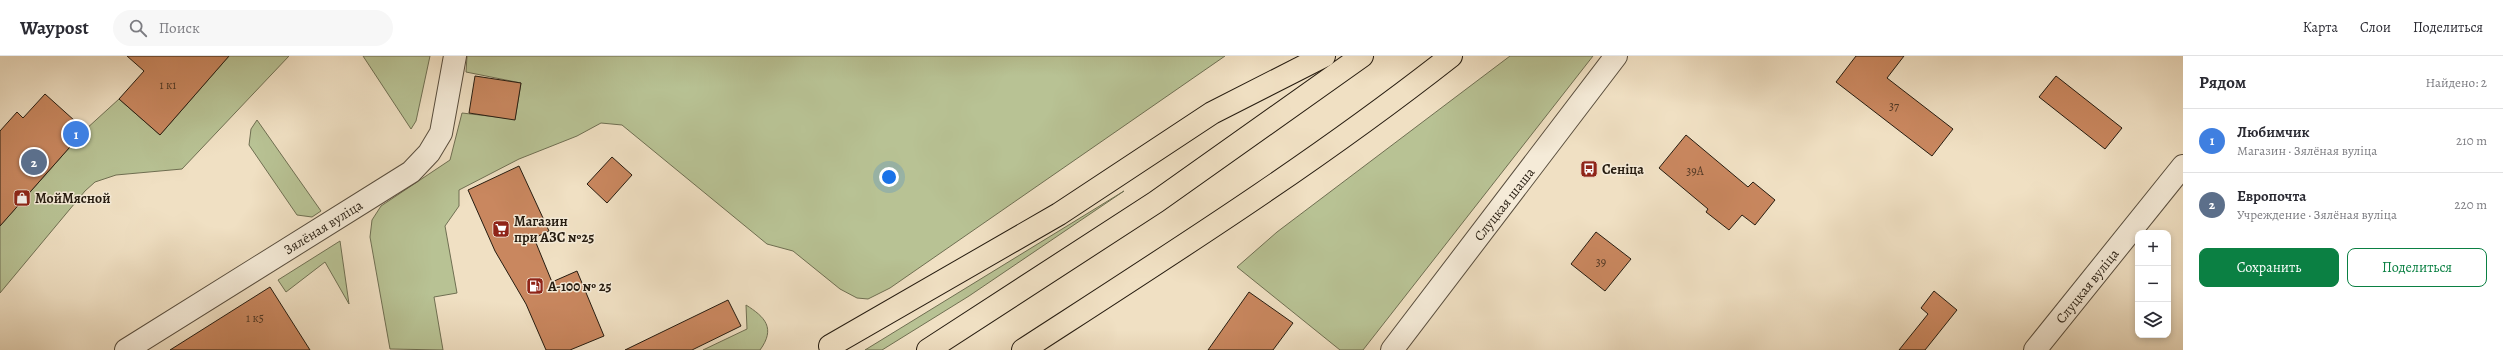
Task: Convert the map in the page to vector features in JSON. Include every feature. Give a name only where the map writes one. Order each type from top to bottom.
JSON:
[{"type":"highway","points":[[826,348],[1059,214],[1212,112],[1324,56]]},
{"type":"highway","points":[[928,350],[1156,202],[1362,56]]},
{"type":"highway","points":[[1023,350],[1231,214],[1415,85],[1451,56]]},
{"type":"street","name":"Зялёная вуліца","points":[[126,350],[411,172],[429,153],[441,133],[455,56]]},
{"type":"street","name":"Слуцкая шаша","points":[[1392,350],[1616,56]]},
{"type":"street","name":"Слуцкая вуліца","points":[[2035,350],[2183,166]]},
{"type":"green space","points":[[229,56],[289,56],[182,169],[116,175],[95,182],[85,191],[0,293],[0,226],[85,130],[119,99],[160,135]]},
{"type":"green space","points":[[363,56],[430,56],[416,121],[411,129]]},
{"type":"green space","points":[[467,56],[1225,56],[890,288],[868,299],[857,298],[840,289],[793,251],[767,244],[622,125],[601,123],[577,136],[519,159],[459,190],[459,206],[445,226],[457,293],[434,297],[443,350],[390,349],[370,237],[372,220],[381,206],[450,160],[462,113],[515,119],[521,83],[466,72]]},
{"type":"green space","points":[[1510,56],[1593,56],[1363,350],[1340,350],[1237,267],[1277,232]]},
{"type":"green space","points":[[257,120],[321,211],[312,217],[297,215],[249,145],[251,129]]},
{"type":"green space","points":[[1124,191],[969,296],[882,350],[865,350]]},
{"type":"green space","points":[[340,241],[349,304],[325,262],[286,292],[278,280]]},
{"type":"green space","points":[[746,305],[753,309],[763,319],[768,329],[765,342],[760,350],[703,350],[747,329]]},
{"type":"building","points":[[127,56],[229,56],[160,135],[119,99],[144,71]]},
{"type":"building","points":[[1856,56],[1904,56],[1887,78],[1953,129],[1932,156],[1836,82]]},
{"type":"building","points":[[475,76],[521,83],[515,120],[469,113]]},
{"type":"building","points":[[2056,76],[2122,128],[2105,149],[2039,97]]},
{"type":"building","points":[[45,94],[85,130],[0,226],[0,131],[17,112],[23,118]]},
{"type":"building","points":[[1686,135],[1748,187],[1753,182],[1775,200],[1755,225],[1742,215],[1729,230],[1706,212],[1708,209],[1659,168]]},
{"type":"building","points":[[612,157],[632,175],[607,203],[587,184]]},
{"type":"building","points":[[519,166],[549,231],[534,238],[552,282],[577,271],[604,336],[570,350],[546,350],[526,304],[495,251],[468,190]]},
{"type":"building","points":[[1596,232],[1631,259],[1605,291],[1571,264]]},
{"type":"building","points":[[270,287],[310,350],[170,350]]},
{"type":"building","points":[[1934,291],[1957,310],[1925,350],[1899,350],[1928,314],[1921,308]]},
{"type":"building","points":[[1249,292],[1293,323],[1273,350],[1208,350]]},
{"type":"building","points":[[728,300],[741,326],[692,350],[625,350]]},
{"type":"place","name":"Любимчик","points":[[76,134]]},
{"type":"place","name":"Европочта","points":[[34,162]]},
{"type":"place","name":"Сеніца","points":[[1589,169]]},
{"type":"place","name":"МойМясной","points":[[22,198]]},
{"type":"place","name":"Магазин при АЗС №25","points":[[501,229]]},
{"type":"place","name":"А-100 № 25","points":[[535,286]]}]
